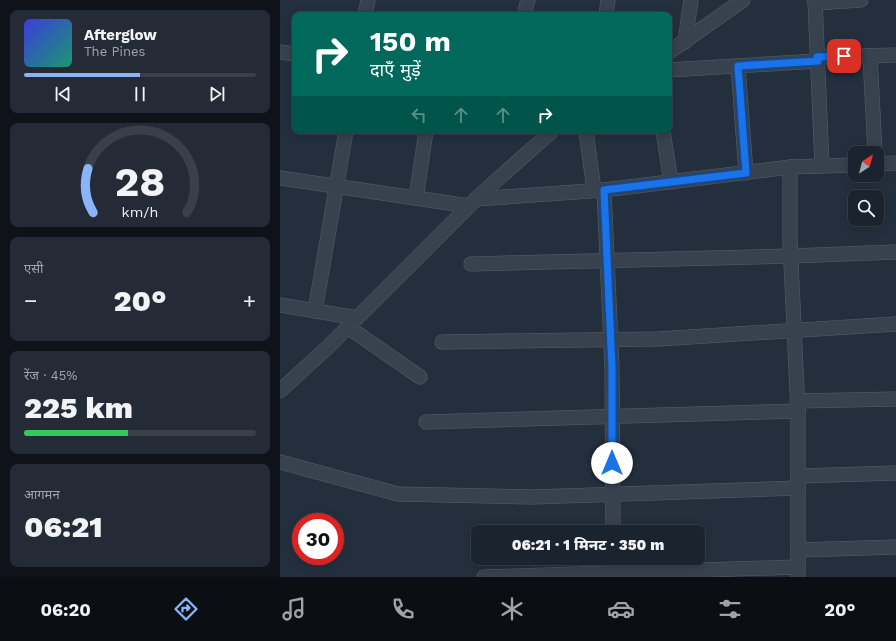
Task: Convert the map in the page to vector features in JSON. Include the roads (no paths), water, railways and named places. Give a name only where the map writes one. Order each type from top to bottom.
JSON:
[{"type":"street","points":[[366,12],[368,0]]},
{"type":"street","points":[[525,12],[528,0]]},
{"type":"street","points":[[606,12],[608,0]]},
{"type":"street","points":[[685,42],[691,0]]},
{"type":"street","points":[[672,50],[743,0]]},
{"type":"street","points":[[822,166],[815,2],[861,0]]},
{"type":"street","points":[[280,52],[292,54]]},
{"type":"street","points":[[672,70],[817,59],[896,55]]},
{"type":"street","points":[[870,56],[875,146]]},
{"type":"street","points":[[738,66],[746,173]]},
{"type":"street","points":[[315,311],[345,134]]},
{"type":"street","points":[[416,198],[426,134]]},
{"type":"street","points":[[280,391],[353,322],[472,202],[545,134]]},
{"type":"street","points":[[587,134],[599,190],[607,260],[611,340],[613,525]]},
{"type":"street","points":[[663,134],[671,182]]},
{"type":"street","points":[[884,164],[896,163]]},
{"type":"street","points":[[280,178],[416,198],[472,202],[599,190],[790,167],[848,165]]},
{"type":"street","points":[[484,577],[798,572],[798,406],[791,256],[790,167]]},
{"type":"street","points":[[471,264],[896,252]]},
{"type":"street","points":[[280,305],[315,311],[353,322],[420,377]]},
{"type":"street","points":[[442,342],[658,339],[896,324]]},
{"type":"street","points":[[426,422],[612,417],[896,399]]},
{"type":"street","points":[[280,462],[398,494],[533,497],[613,494],[798,482],[896,473]]},
{"type":"street","points":[[798,550],[896,547]]}]
